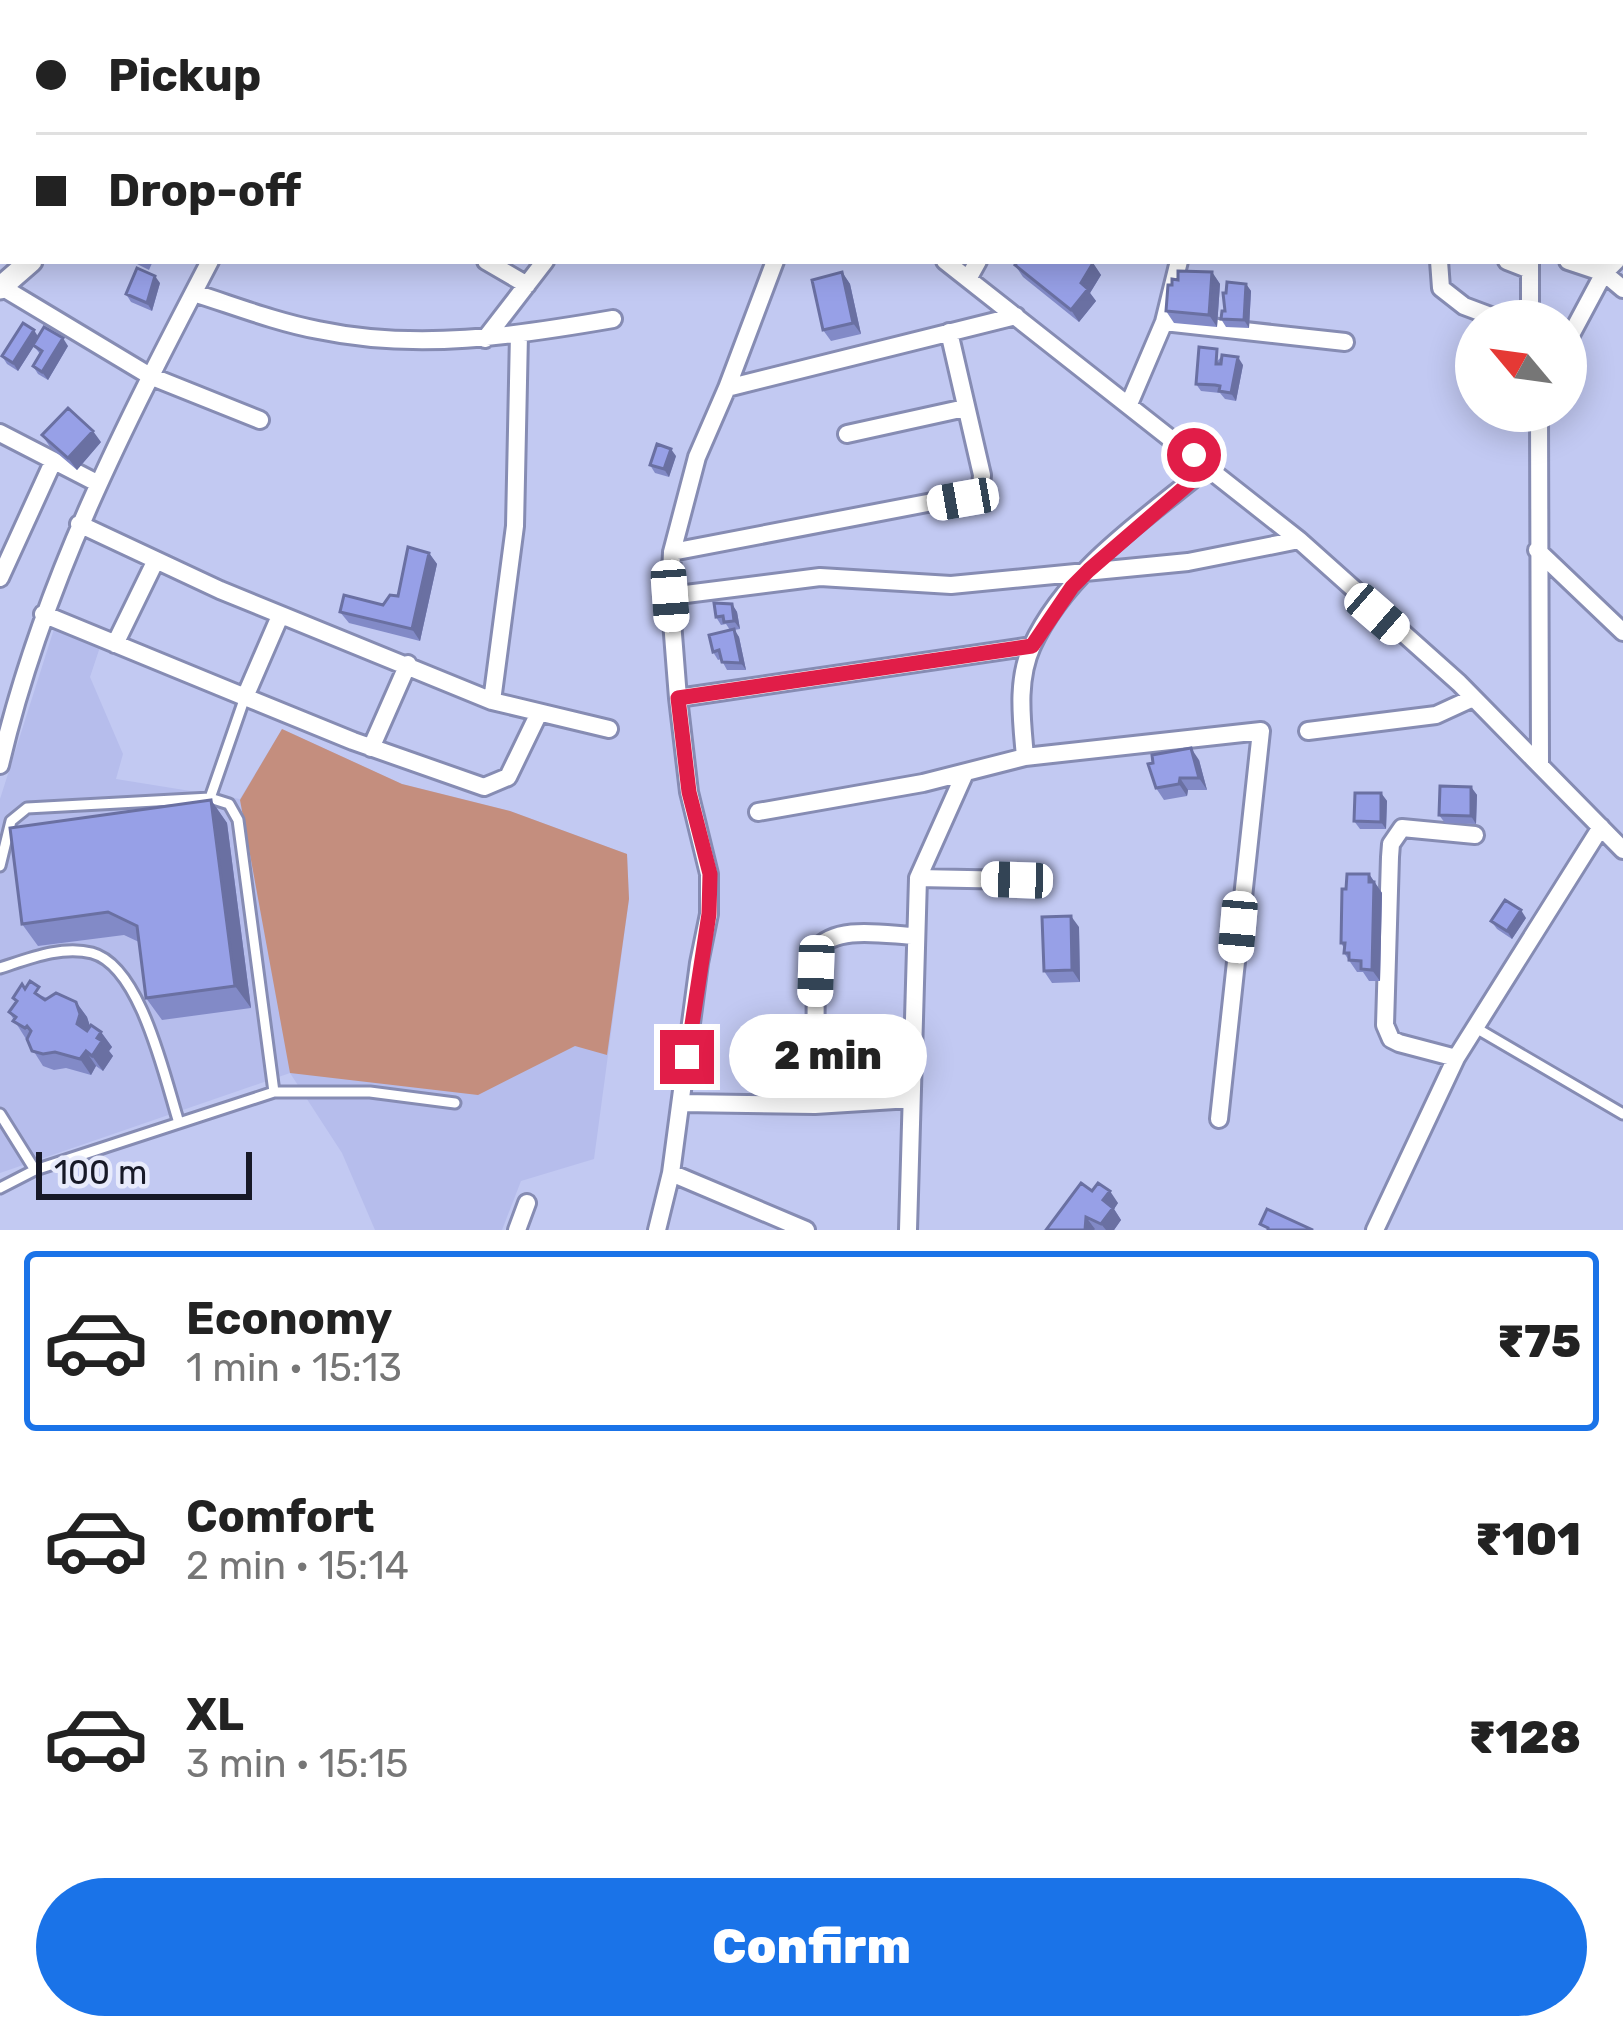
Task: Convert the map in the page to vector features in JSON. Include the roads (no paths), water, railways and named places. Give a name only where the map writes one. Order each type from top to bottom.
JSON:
[{"type":"street","points":[[28,264],[1,287],[150,376],[260,420]]},
{"type":"street","points":[[0,765],[3,736],[79,524],[209,264]]},
{"type":"street","points":[[491,264],[527,286]]},
{"type":"street","points":[[485,339],[542,264]]},
{"type":"street","points":[[656,1230],[671,1173],[709,914],[710,874],[689,792],[670,596],[672,552],[697,457],[775,264]]},
{"type":"street","points":[[949,264],[1299,540],[1473,698],[1623,850]]},
{"type":"street","points":[[968,279],[976,264]]},
{"type":"street","points":[[1129,404],[1164,322],[1178,264]]},
{"type":"street","points":[[1439,264],[1441,288],[1455,301]]},
{"type":"street","points":[[1587,309],[1614,264]]},
{"type":"street","points":[[1530,266],[1530,300]]},
{"type":"street","points":[[194,293],[317,330],[387,339],[485,339],[613,319]]},
{"type":"street","points":[[727,388],[1016,316]]},
{"type":"street","points":[[1164,322],[1345,342]]},
{"type":"street","points":[[672,552],[974,494],[982,475],[950,332]]},
{"type":"street","points":[[492,701],[515,526],[519,334]]},
{"type":"street","points":[[847,434],[965,408]]},
{"type":"street","points":[[1539,432],[1540,764]]},
{"type":"street","points":[[0,433],[97,483]]},
{"type":"street","points":[[0,578],[53,462]]},
{"type":"street","points":[[1024,757],[1021,704],[1032,646],[1072,587],[1208,467]]},
{"type":"street","points":[[79,524],[280,616],[492,701],[609,729]]},
{"type":"street","points":[[670,596],[820,577],[951,585],[1188,562],[1299,540]]},
{"type":"street","points":[[1537,550],[1623,632]]},
{"type":"street","points":[[115,644],[155,562]]},
{"type":"street","points":[[43,614],[371,748],[484,788],[508,777],[538,715]]},
{"type":"street","points":[[245,697],[280,616]]},
{"type":"street","points":[[678,698],[1032,646]]},
{"type":"street","points":[[371,748],[408,664]]},
{"type":"street","points":[[1308,731],[1436,715],[1473,698]]},
{"type":"street","points":[[758,812],[965,773],[1024,757],[1262,730],[1219,1119]]},
{"type":"street","points":[[908,1230],[918,878],[965,773]]},
{"type":"street","points":[[1375,1230],[1456,1058],[1600,827]]},
{"type":"street","points":[[1456,1058],[1391,1039],[1385,1025],[1391,844],[1402,828],[1475,835]]},
{"type":"street","points":[[918,878],[1017,880]]},
{"type":"street","points":[[815,1105],[816,950],[824,940],[843,934],[915,936]]},
{"type":"street","points":[[681,1103],[815,1105],[911,1099]]},
{"type":"street","points":[[671,1173],[797,1228]]},
{"type":"street","points":[[517,1230],[527,1203]]},
{"type":"lane","points":[[210,798],[245,697]]},
{"type":"lane","points":[[0,866],[11,821],[27,808],[210,798],[229,804],[238,820],[274,1092]]},
{"type":"lane","points":[[0,968],[77,951],[97,954],[110,963],[135,995],[179,1123]]},
{"type":"lane","points":[[1477,1028],[1623,1114]]},
{"type":"lane","points":[[0,1188],[35,1170],[274,1092],[370,1092],[455,1103]]},
{"type":"lane","points":[[0,1114],[35,1170]]}]
